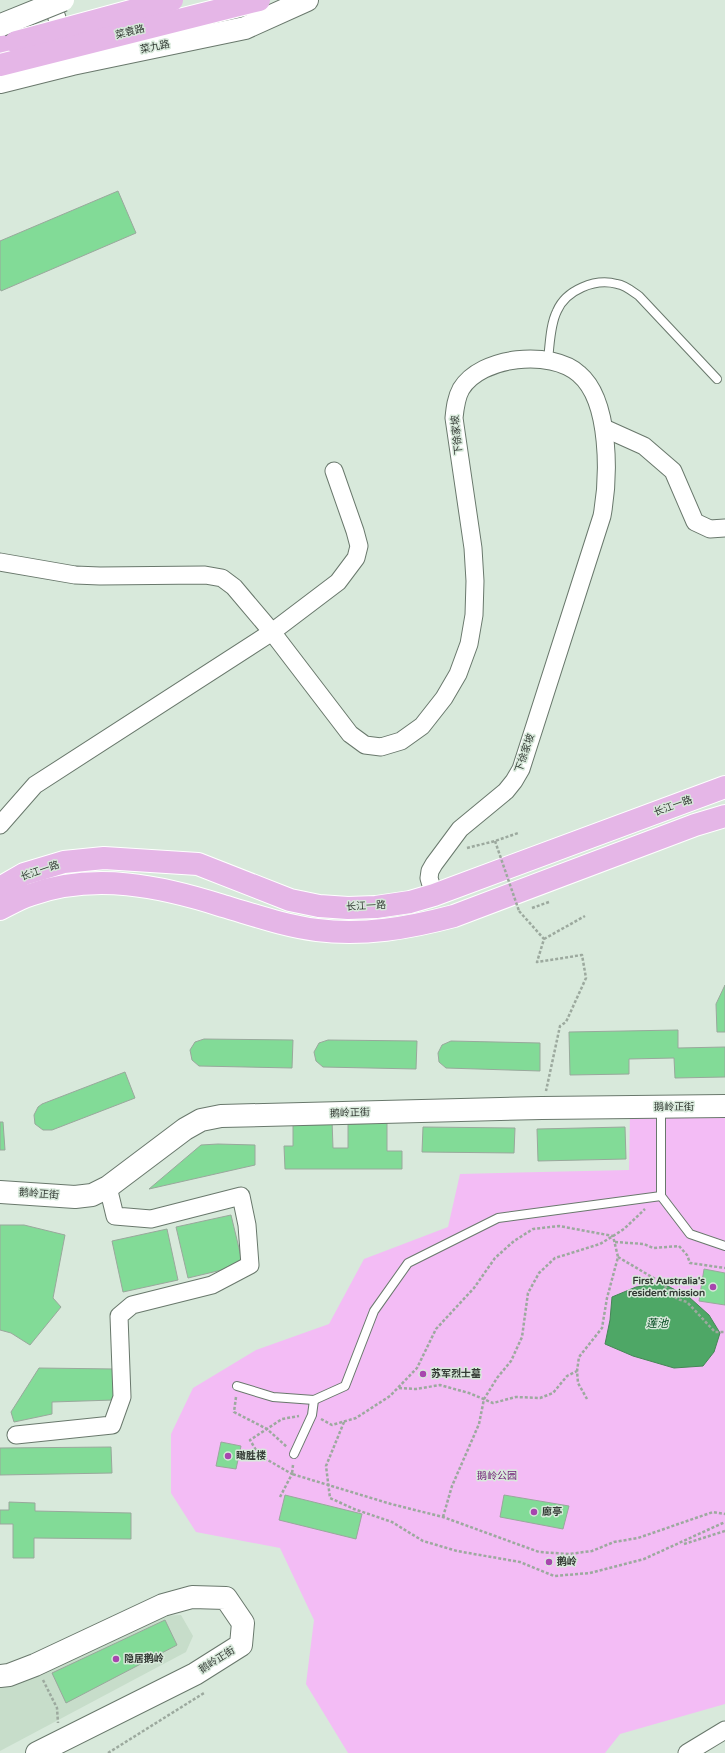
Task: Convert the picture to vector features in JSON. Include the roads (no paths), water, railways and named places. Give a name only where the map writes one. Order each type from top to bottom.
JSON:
[{"type":"main road","name":"菜袁路","points":[[4,34],[172,0]]},
{"type":"main road","name":"菜袁路","points":[[0,65],[259,0]]},
{"type":"main road","name":"长江一路","points":[[0,888],[24,874],[64,862],[104,858],[198,864],[290,900],[320,906],[348,908],[376,907],[410,902],[434,895],[725,787]]},
{"type":"main road","name":"长江一路","points":[[0,909],[30,895],[70,885],[106,883],[140,885],[174,891],[282,924],[316,930],[347,933],[418,926],[454,916],[695,825],[725,816]]},
{"type":"street","points":[[51,0],[72,64]]},
{"type":"street","points":[[4,34],[63,0]]},
{"type":"street","name":"菜九路","points":[[0,82],[72,64],[245,28],[305,1]]},
{"type":"street","name":"下徐家坡","points":[[0,562],[75,574],[100,576],[205,574],[222,578],[234,587],[272,632],[350,734],[365,745],[382,747],[401,741],[422,726],[444,698],[458,674],[469,644],[474,615],[475,581],[473,548],[454,418],[456,403],[461,389],[472,377],[487,368],[506,362],[527,358],[548,359],[564,364],[580,374],[590,389],[599,409],[604,428],[607,477],[602,516],[521,769],[506,791],[460,829],[434,864],[430,871],[429,878],[434,895]]},
{"type":"street","points":[[604,428],[644,446],[673,471],[695,522],[710,529],[725,528]]},
{"type":"street","points":[[0,825],[35,785],[272,632],[338,582],[356,558],[359,546],[334,471]]},
{"type":"street","points":[[695,825],[725,826]]},
{"type":"street","name":"鹅岭正街","points":[[0,1192],[76,1197],[92,1195],[108,1187],[185,1129],[201,1120],[221,1116],[542,1108],[725,1106]]},
{"type":"street","points":[[16,1436],[112,1424],[122,1396],[118,1316],[132,1305],[212,1285],[250,1265],[247,1225],[241,1196],[151,1219],[115,1216],[108,1187]]},
{"type":"street","name":"鹅岭正街","points":[[0,1676],[8,1675],[35,1665],[163,1605],[192,1597],[226,1598],[243,1623],[241,1645],[195,1674],[59,1741],[38,1753]]},
{"type":"street","points":[[687,1753],[725,1730]]},
{"type":"lane","points":[[548,359],[553,323],[557,310],[565,299],[575,291],[589,284],[617,284],[629,288],[639,296],[717,379]]},
{"type":"lane","points":[[661,1107],[660,1196],[690,1234],[725,1246]]},
{"type":"lane","points":[[237,1386],[273,1397],[314,1400],[345,1386],[374,1311],[408,1263],[498,1218],[660,1196]]},
{"type":"lane","points":[[294,1454],[312,1415],[314,1400]]},
{"type":"water","name":"莲池","points":[[662,1283],[689,1297],[709,1315],[720,1333],[714,1352],[703,1366],[674,1368],[633,1356],[605,1344],[610,1320],[612,1297],[636,1287]]},
{"type":"place","name":"First Australia's resident mission","points":[[713,1287]]},
{"type":"place","name":"苏军烈士墓","points":[[423,1374]]},
{"type":"place","name":"瞰胜楼","points":[[228,1456]]},
{"type":"place","name":"廊亭","points":[[534,1512]]},
{"type":"place","name":"鹅岭","points":[[549,1562]]},
{"type":"place","name":"隐居鹅岭","points":[[116,1659]]},
{"type":"park label","name":"鹅岭公园","points":[[497,1476]]}]
